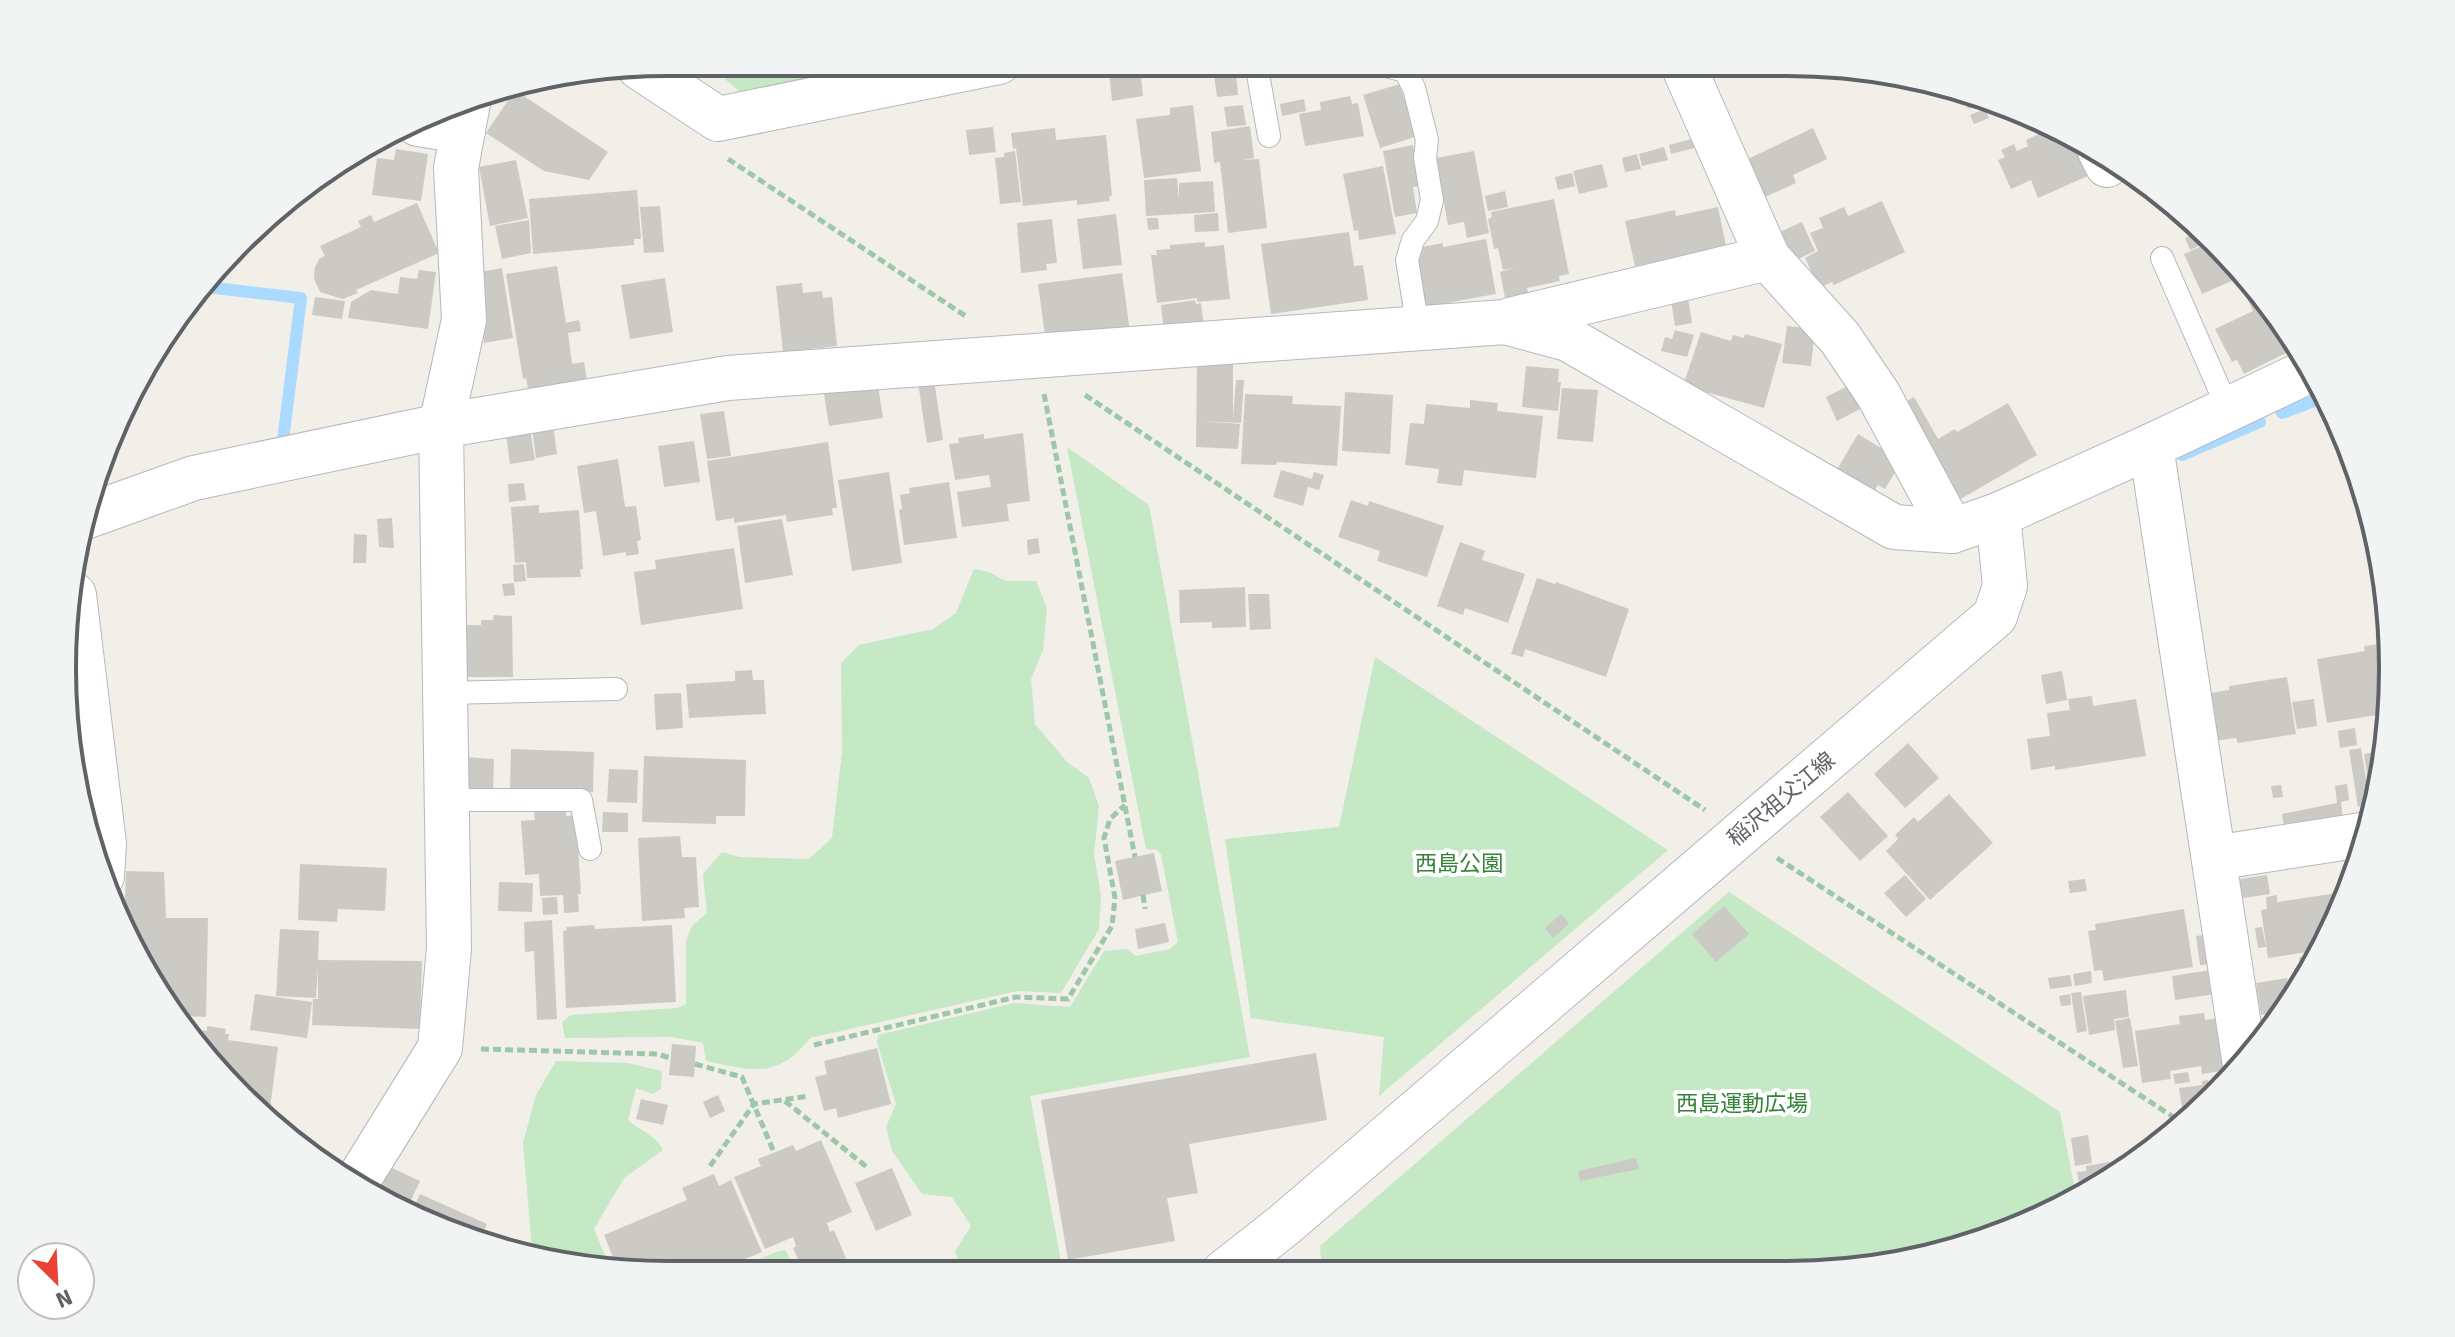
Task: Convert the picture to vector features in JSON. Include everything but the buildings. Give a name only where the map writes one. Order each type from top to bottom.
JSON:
[{"type":"street","points":[[653,76],[718,119],[930,76]]},
{"type":"street","points":[[1688,76],[1768,258],[1848,349],[1878,394],[1952,531]]},
{"type":"street","points":[[361,1175],[440,1048],[449,948],[441,426],[464,320],[456,168],[466,114]]},
{"type":"street","points":[[97,512],[194,478],[441,426],[728,378],[1033,361],[1505,322],[1768,258]]},
{"type":"street","points":[[1505,322],[1568,339],[1894,527],[1952,531],[1998,515],[2301,375]]},
{"type":"street","points":[[2151,446],[2242,1047]]},
{"type":"street","points":[[108,476],[136,476],[157,489]]},
{"type":"street","name":"稲沢祖父江線","points":[[1238,1261],[1296,1215],[1995,616],[2005,586],[1998,515]]},
{"type":"street","points":[[78,625],[104,848]]},
{"type":"street","points":[[2214,858],[2355,836]]},
{"type":"lane","points":[[1258,76],[1269,136]]},
{"type":"lane","points":[[1408,76],[1414,88],[1427,140],[1425,158],[1432,200],[1427,221],[1413,240],[1407,260],[1418,328]]},
{"type":"lane","points":[[2162,258],[2228,409]]},
{"type":"lane","points":[[445,693],[616,689]]},
{"type":"lane","points":[[447,800],[581,800],[590,849]]},
{"type":"path","points":[[716,151],[976,323]]},
{"type":"path","points":[[1033,361],[1135,857]]},
{"type":"path","points":[[1033,361],[1740,833],[2173,1117]]},
{"type":"path","points":[[814,1045],[1016,997],[1068,999],[1112,926],[1115,898],[1104,838],[1110,819],[1125,805]]},
{"type":"path","points":[[1143,895],[1145,909]]},
{"type":"path","points":[[440,1048],[657,1054],[670,1058]]},
{"type":"path","points":[[695,1064],[742,1077],[773,1150]]},
{"type":"path","points":[[710,1166],[754,1104],[809,1096]]},
{"type":"path","points":[[784,1100],[868,1168]]},
{"type":"green space","points":[[721,76],[878,76],[752,102]]},
{"type":"green space","points":[[1067,447],[1149,505],[1250,1057],[1030,1096],[1061,1261],[959,1261],[955,1251],[971,1226],[952,1197],[922,1194],[892,1151],[886,1127],[896,1104],[877,1043],[878,1035],[1014,1003],[1070,1007],[1104,951],[1127,949],[1136,956],[1170,949],[1178,942],[1161,855],[1157,850],[1146,849]]},
{"type":"green space","points":[[974,569],[989,572],[1006,581],[1036,581],[1047,608],[1043,650],[1031,679],[1035,724],[1067,762],[1089,778],[1099,806],[1094,854],[1101,896],[1099,929],[1061,993],[1017,991],[810,1038],[787,1060],[764,1069],[706,1061],[703,1043],[672,1037],[565,1038],[562,1022],[571,1015],[677,1008],[686,1004],[686,941],[692,926],[707,913],[703,874],[722,852],[739,857],[809,859],[832,838],[842,752],[841,663],[859,645],[933,629],[956,613]]},
{"type":"green space","name":"西島公園","points":[[1375,657],[1668,850],[1379,1096],[1384,1037],[1251,1018],[1225,839],[1339,827]]},
{"type":"green space","name":"西島運動広場","points":[[1729,892],[2060,1112],[2074,1187],[2013,1216],[1940,1241],[1902,1250],[1825,1260],[1321,1261],[1320,1246]]},
{"type":"green space","points":[[556,1061],[628,1063],[662,1071],[661,1089],[652,1094],[636,1088],[628,1120],[652,1137],[663,1150],[624,1178],[594,1229],[606,1257],[532,1245],[523,1143],[536,1095]]},
{"type":"green space","points":[[785,1250],[791,1261],[755,1261]]},
{"type":"waterway","points":[[215,288],[301,298],[283,440]]},
{"type":"waterway","points":[[2282,413],[2315,401]]},
{"type":"waterway","points":[[2182,455],[2260,422]]}]
